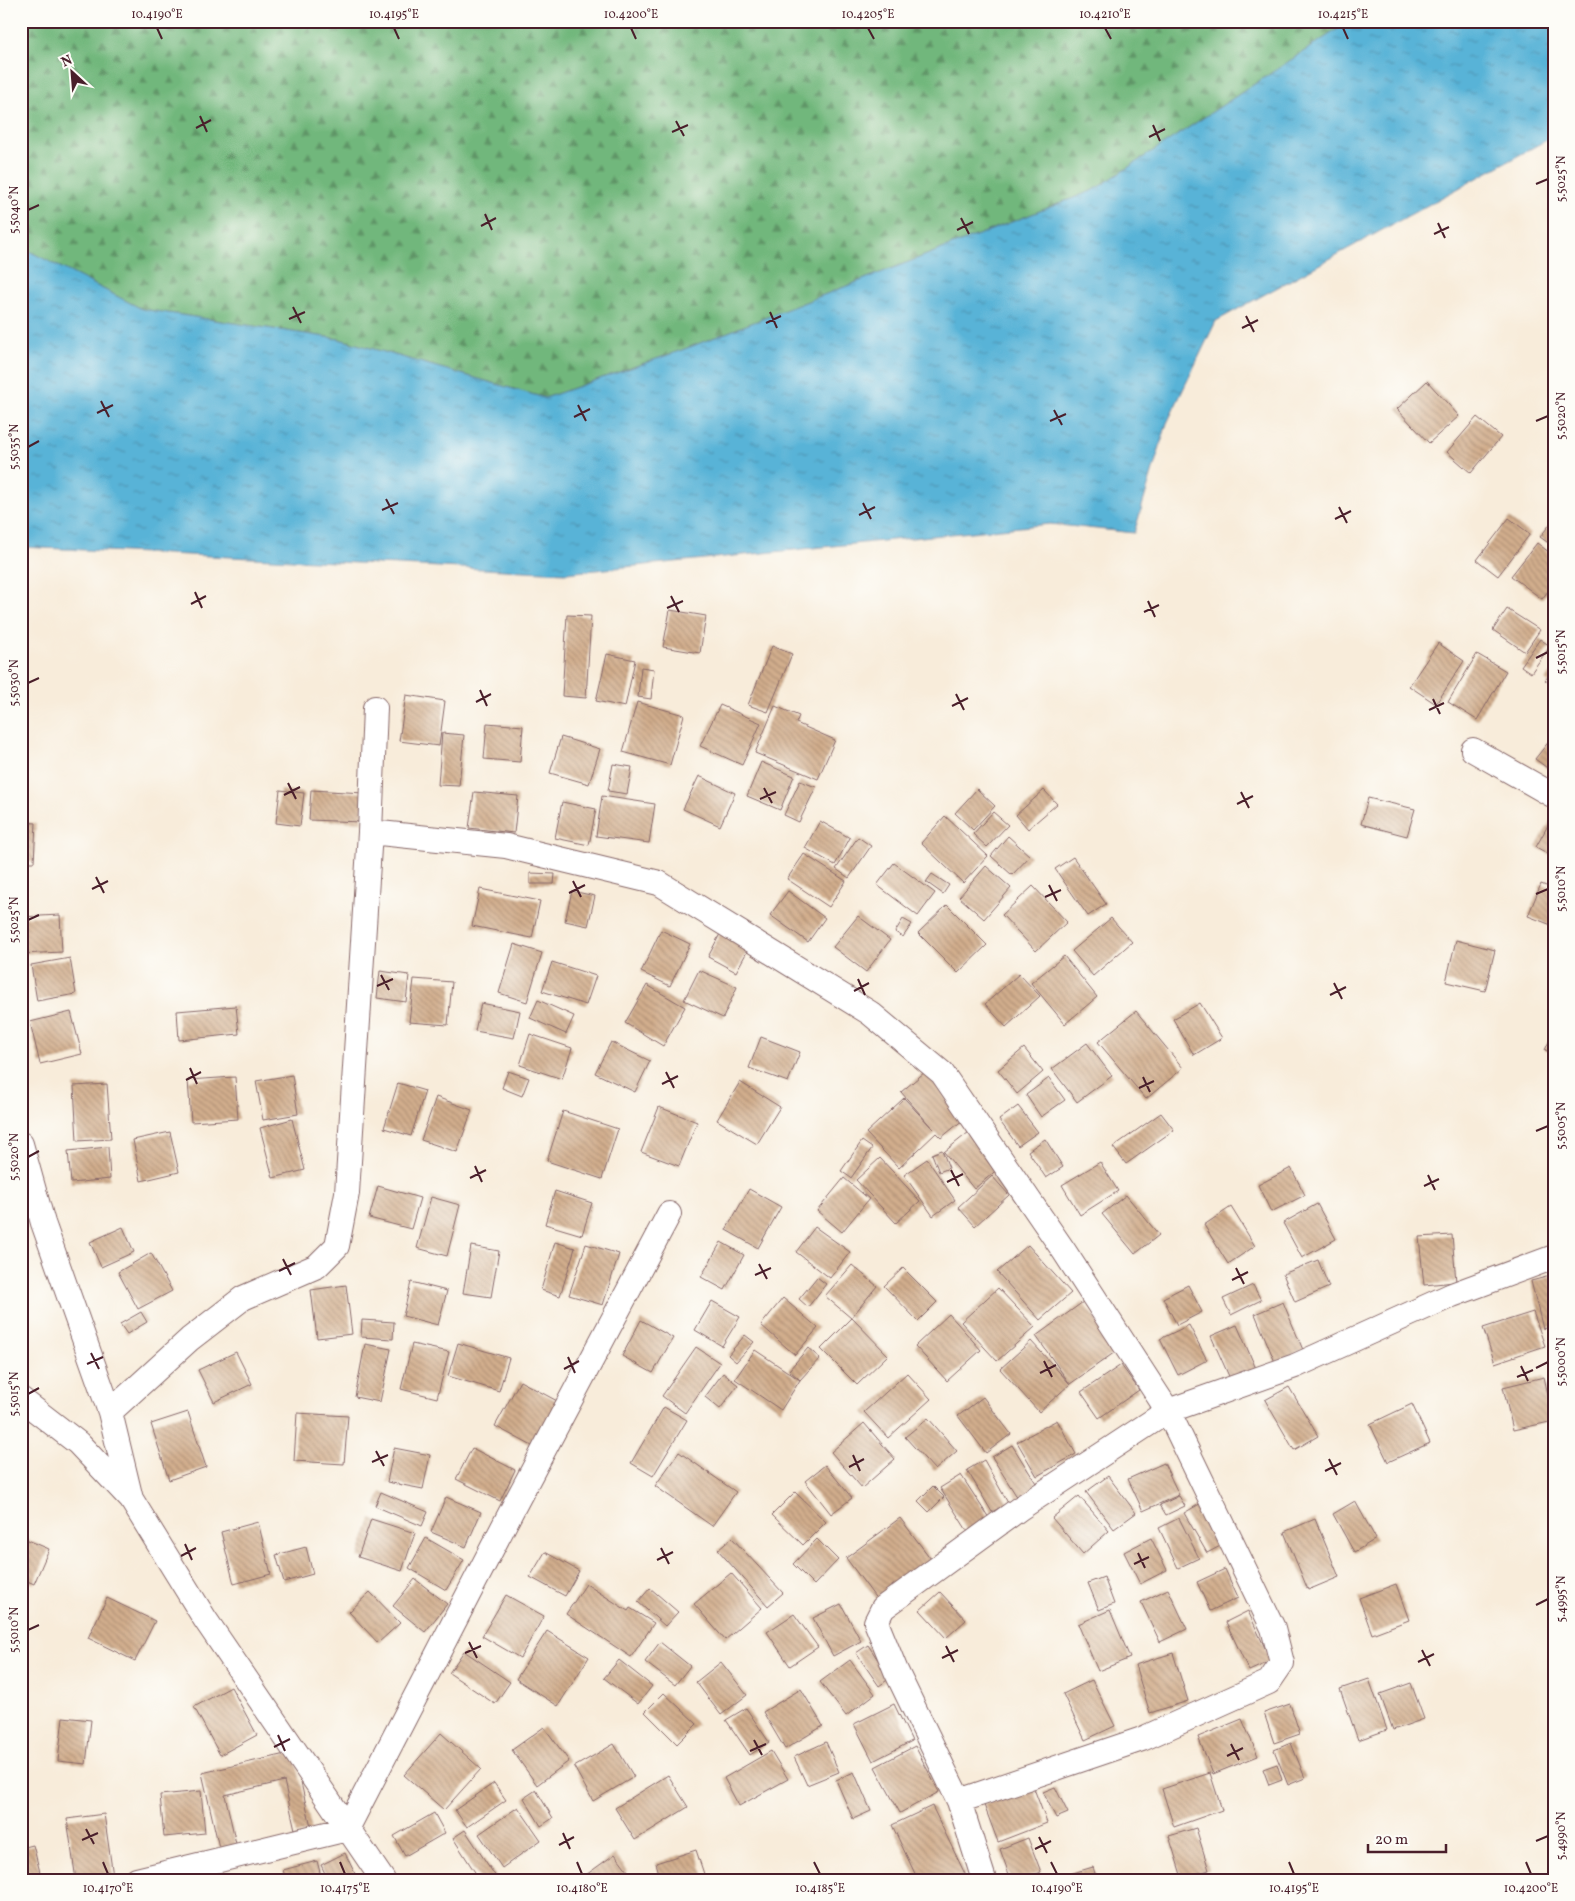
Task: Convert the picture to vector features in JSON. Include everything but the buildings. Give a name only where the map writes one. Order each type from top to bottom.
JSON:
[{"type":"street","points":[[110,1412],[190,1339],[243,1298],[317,1266],[336,1246],[347,1193],[370,832],[375,708]]},
{"type":"street","points":[[1473,750],[1554,796]]},
{"type":"street","points":[[370,832],[506,846],[659,882],[870,1013],[942,1073],[1064,1251],[1168,1411],[1273,1628],[1282,1663],[1269,1682],[1142,1739],[958,1801]]},
{"type":"street","points":[[21,1144],[43,1223],[110,1412],[131,1499]]},
{"type":"street","points":[[137,1880],[347,1829],[513,1508],[670,1214]]},
{"type":"street","points":[[984,1880],[958,1801],[896,1671],[876,1622],[883,1608],[1019,1509],[1168,1411],[1295,1366],[1452,1295],[1554,1257]]},
{"type":"street","points":[[21,1399],[78,1443],[131,1499],[205,1619],[383,1880]]},
{"type":"green space","points":[[21,21],[1350,21],[1094,190],[682,350],[545,398],[339,339],[142,309],[21,247]]},
{"type":"water","points":[[1350,21],[1554,21],[1554,136],[1216,321],[1167,423],[1134,533],[1050,524],[566,573],[21,547],[21,247],[142,309],[339,339],[545,398],[682,350],[1094,190]]}]
